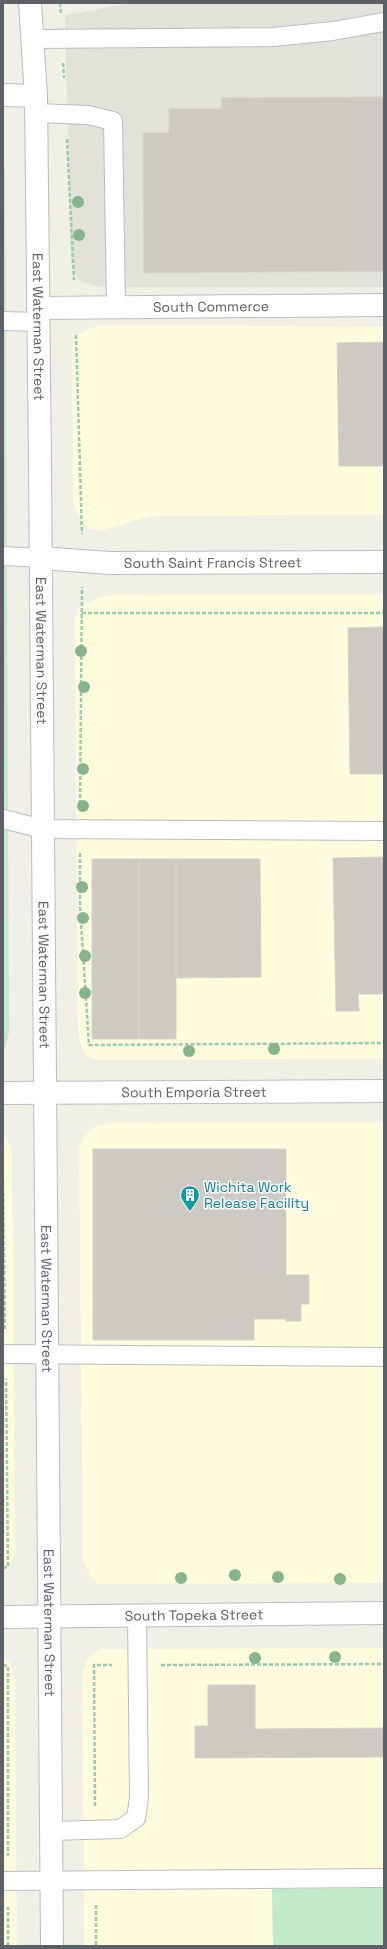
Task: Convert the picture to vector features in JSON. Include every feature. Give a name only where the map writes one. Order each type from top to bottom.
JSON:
[{"type":"street","name":"East Waterman Street","points":[[30,3],[36,104],[52,1946]]},
{"type":"street","points":[[3,95],[36,104]]},
{"type":"street","name":"South Commerce","points":[[38,315],[75,308],[384,305]]},
{"type":"street","name":"South Saint Francis Street","points":[[41,558],[109,563],[384,562]]},
{"type":"street","name":"South Emporia Street","points":[[3,1093],[384,1091]]},
{"type":"street","name":"South Topeka Street","points":[[3,1617],[384,1614]]},
{"type":"lane","points":[[32,39],[273,37],[333,31],[384,22]]},
{"type":"lane","points":[[36,104],[66,114],[88,115],[113,122],[116,307]]},
{"type":"lane","points":[[3,321],[38,315]]},
{"type":"lane","points":[[3,556],[41,558]]},
{"type":"lane","points":[[3,819],[43,830],[384,831]]},
{"type":"lane","points":[[3,1354],[384,1357]]},
{"type":"lane","points":[[51,1832],[120,1829],[136,1818],[139,1798],[137,1616]]},
{"type":"lane","points":[[5,1880],[384,1878]]},
{"type":"path","points":[[60,3],[75,308],[82,516],[80,906],[89,1045],[384,1043]]},
{"type":"path","points":[[82,613],[384,613]]},
{"type":"path","points":[[3,1568],[8,1567]]},
{"type":"path","points":[[95,1831],[94,1665],[384,1664]]},
{"type":"path","points":[[3,1665],[8,1666],[5,1880],[8,1946]]},
{"type":"path","points":[[96,1880],[96,1946]]},
{"type":"shaded area","points":[[133,3],[384,3],[384,287],[100,287],[82,282],[74,274],[71,262],[65,15]]},
{"type":"shaded area","points":[[100,325],[384,327],[384,515],[151,516],[103,530],[90,529],[83,524],[73,502],[72,350],[75,339],[85,330]]},
{"type":"shaded area","points":[[384,594],[384,1059],[93,1059],[84,1053],[80,1042],[78,1029],[75,620],[79,607],[100,597],[115,595]]},
{"type":"shaded area","points":[[384,1122],[384,1583],[99,1584],[91,1578],[83,1560],[79,1148],[83,1139],[90,1130],[98,1125],[111,1123]]},
{"type":"shaded area","points":[[3,1134],[10,1145],[12,1157],[15,1556],[3,1572]]},
{"type":"shaded area","points":[[384,1648],[384,1888],[272,1889],[273,1946],[84,1946],[83,1670],[87,1660],[93,1653],[101,1649]]},
{"type":"shaded area","points":[[3,1657],[10,1663],[15,1680],[17,1946],[3,1946]]},
{"type":"green space","points":[[3,163],[5,168],[9,1032],[6,1046],[3,1050]]},
{"type":"green space","points":[[384,1888],[384,1946],[273,1946],[272,1889]]},
{"type":"building","points":[[384,97],[384,271],[144,273],[143,133],[169,133],[169,109],[222,109],[222,98]]},
{"type":"building","points":[[384,342],[384,466],[339,466],[337,343]]},
{"type":"building","points":[[384,627],[384,774],[350,774],[348,628]]},
{"type":"building","points":[[384,857],[384,994],[358,994],[359,1011],[336,1011],[333,858]]},
{"type":"building","points":[[92,859],[139,859],[139,1039],[92,1039]]},
{"type":"building","points":[[139,859],[176,859],[176,1039],[139,1039]]},
{"type":"building","points":[[176,859],[260,859],[261,977],[176,978]]},
{"type":"building","name":"Wichita Work Release Facility","points":[[93,1149],[286,1149],[286,1275],[309,1275],[309,1304],[301,1304],[301,1321],[286,1321],[286,1319],[254,1319],[254,1340],[93,1340]]},
{"type":"building","points":[[208,1685],[255,1685],[255,1729],[384,1728],[384,1757],[195,1758],[195,1726],[208,1726]]},
{"type":"place","name":"Wichita Work Release Facility","points":[[190,1212]]}]
